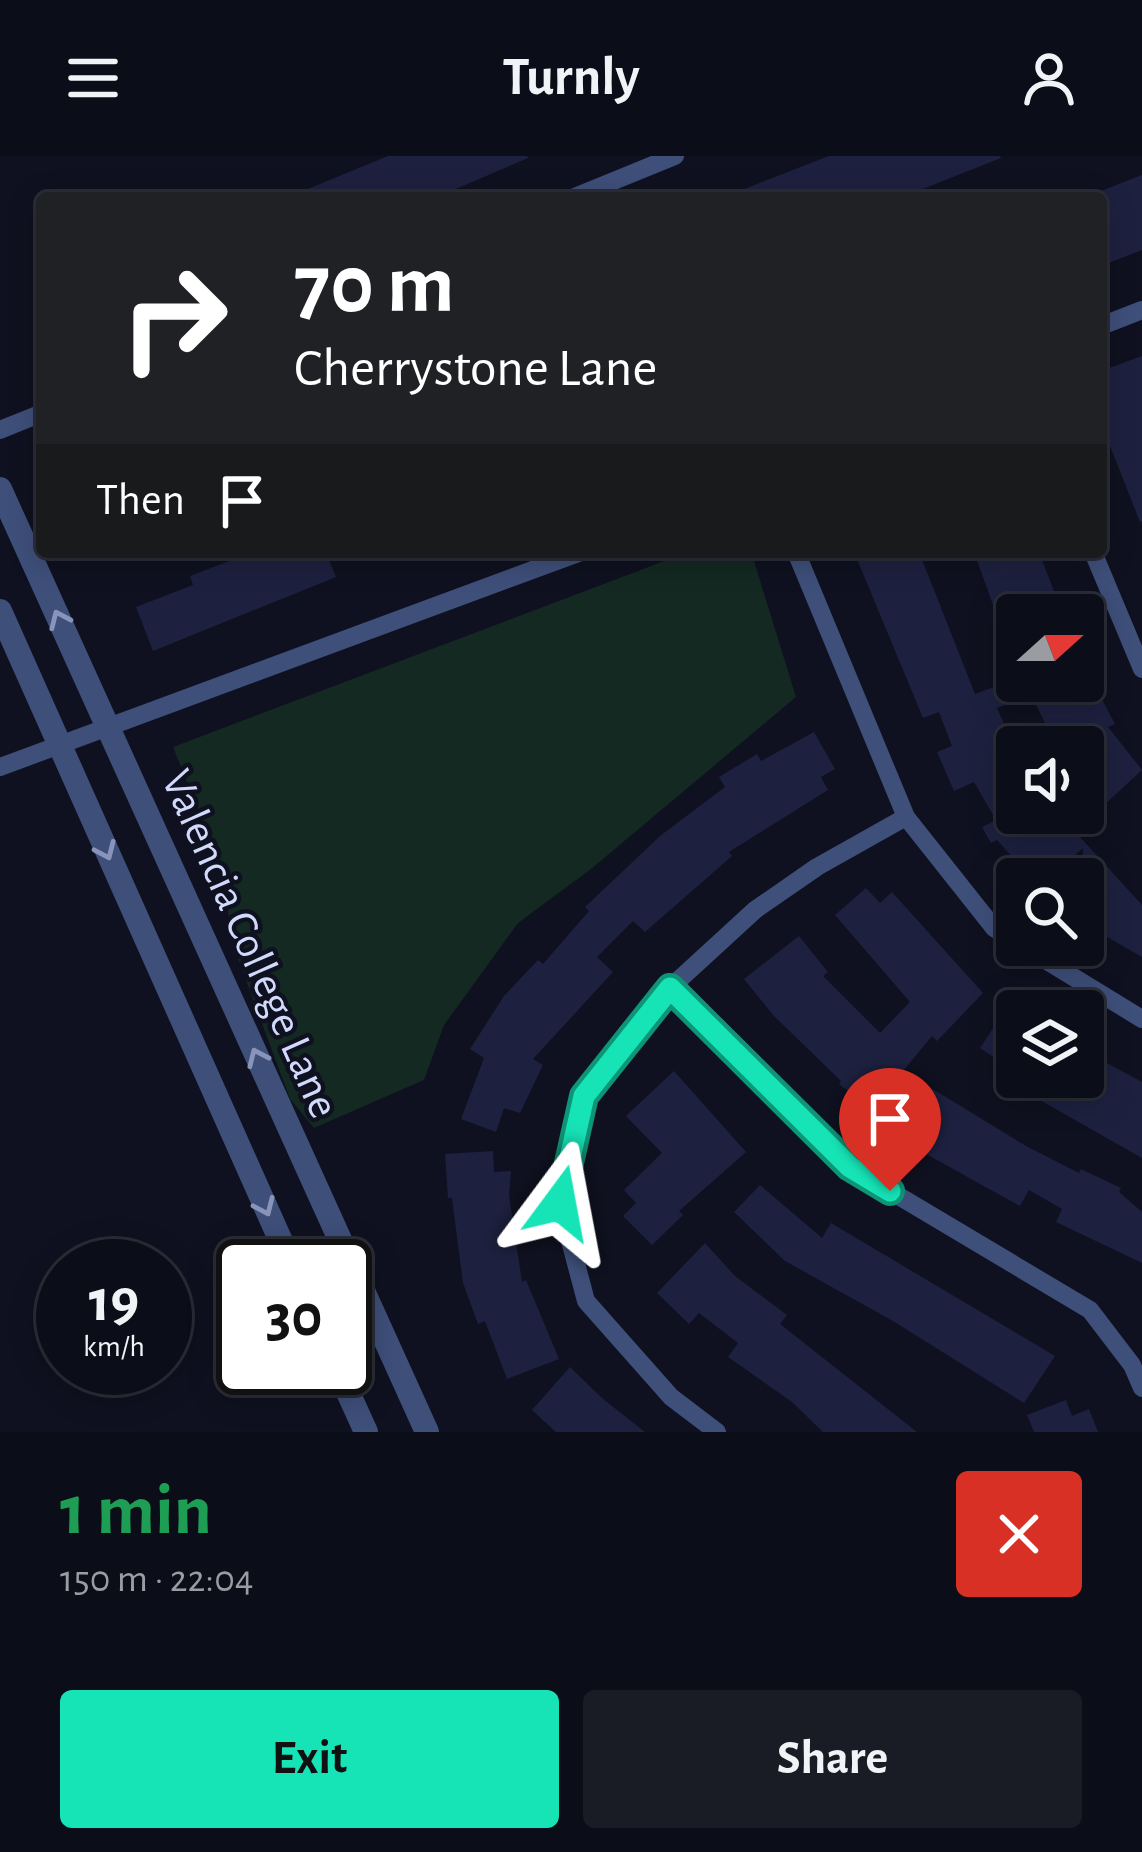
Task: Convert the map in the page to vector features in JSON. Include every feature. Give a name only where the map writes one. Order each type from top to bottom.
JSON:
[{"type":"street","points":[[587,192],[675,156]]},
{"type":"street","points":[[1107,324],[1142,310]]},
{"type":"street","points":[[0,430],[36,415]]},
{"type":"street","name":"Valencia College Lane","points":[[0,488],[427,1432]]},
{"type":"street","points":[[0,767],[564,558]]},
{"type":"street","points":[[798,558],[906,817],[996,929]]},
{"type":"street","points":[[1096,558],[1142,669]]},
{"type":"street","points":[[0,611],[280,1239]]},
{"type":"street","points":[[717,1432],[670,1397],[586,1301],[560,1203],[584,1096],[670,988],[755,910],[817,867],[906,817]]},
{"type":"street","points":[[1055,966],[1142,1019]]},
{"type":"street","points":[[670,988],[850,1167],[1090,1310],[1132,1365],[1142,1388]]},
{"type":"street","points":[[349,1395],[366,1432]]},
{"type":"green space","points":[[672,558],[753,558],[796,697],[591,869],[518,923],[444,1025],[424,1080],[314,1128],[290,1099],[233,945],[221,867],[173,747]]},
{"type":"building","points":[[388,156],[528,158],[449,192],[301,192]]},
{"type":"building","points":[[829,156],[1001,158],[915,192],[736,192]]},
{"type":"building","points":[[1142,175],[1142,250],[1107,264],[1107,192],[1101,191]]},
{"type":"building","points":[[1142,356],[1140,522],[1107,438],[1107,369]]},
{"type":"building","points":[[237,558],[328,558],[336,577],[153,651],[136,607],[193,585],[190,576]]},
{"type":"building","points":[[856,558],[921,558],[975,694],[996,686],[996,702],[1013,702],[997,708],[1005,726],[996,726],[996,820],[974,782],[954,791],[937,752],[952,746],[939,712],[923,718]]},
{"type":"building","points":[[976,558],[1041,558],[1055,594],[996,594],[996,613]]},
{"type":"building","points":[[1034,702],[1103,702],[1115,724],[1108,727],[1142,770],[1104,805],[1104,726],[1046,726]]},
{"type":"building","points":[[814,732],[835,769],[821,777],[828,790],[729,852],[732,856],[645,932],[633,921],[597,957],[613,972],[533,1059],[543,1065],[520,1113],[504,1108],[496,1132],[461,1119],[484,1058],[470,1049],[504,996],[538,960],[543,964],[589,911],[585,907],[660,836],[725,787],[719,777],[757,754],[761,761]]},
{"type":"building","points":[[996,820],[996,834],[1077,834],[1099,858],[1083,858],[1083,848],[1072,858],[1013,858],[997,840],[991,843],[982,827]]},
{"type":"building","points":[[1104,863],[1142,905],[1142,957],[1104,935]]},
{"type":"building","points":[[866,888],[880,903],[892,892],[983,993],[937,1041],[932,1036],[903,1071],[1026,1146],[1121,1188],[1119,1192],[1142,1212],[1142,1263],[1056,1222],[1062,1209],[1029,1190],[1020,1206],[910,1145],[919,1131],[876,1105],[872,1110],[839,1084],[744,979],[799,936],[828,972],[823,976],[880,1033],[910,1002],[835,915]]},
{"type":"building","points":[[996,1024],[996,1059],[980,1048]]},
{"type":"building","points":[[1104,1061],[1142,1082],[1142,1158],[1036,1098],[1104,1098]]},
{"type":"building","points":[[674,1071],[746,1152],[679,1211],[683,1215],[652,1245],[623,1216],[636,1203],[624,1190],[662,1153],[626,1116]]},
{"type":"building","points":[[493,1151],[494,1172],[511,1171],[509,1195],[522,1282],[526,1280],[559,1359],[507,1379],[485,1321],[478,1324],[463,1283],[445,1154]]},
{"type":"building","points":[[760,1185],[822,1238],[831,1223],[1055,1356],[1024,1403],[785,1261],[734,1212]]},
{"type":"building","points":[[705,1243],[735,1276],[787,1315],[780,1324],[917,1432],[823,1432],[792,1402],[728,1357],[738,1343],[699,1313],[689,1324],[657,1293]]},
{"type":"building","points":[[570,1367],[645,1432],[556,1432],[532,1410]]},
{"type":"building","points":[[1066,1400],[1072,1416],[1089,1409],[1098,1432],[1034,1432],[1027,1415]]},
{"type":"route","points":[[560,1203],[584,1096],[670,988],[850,1167],[890,1191]]}]
